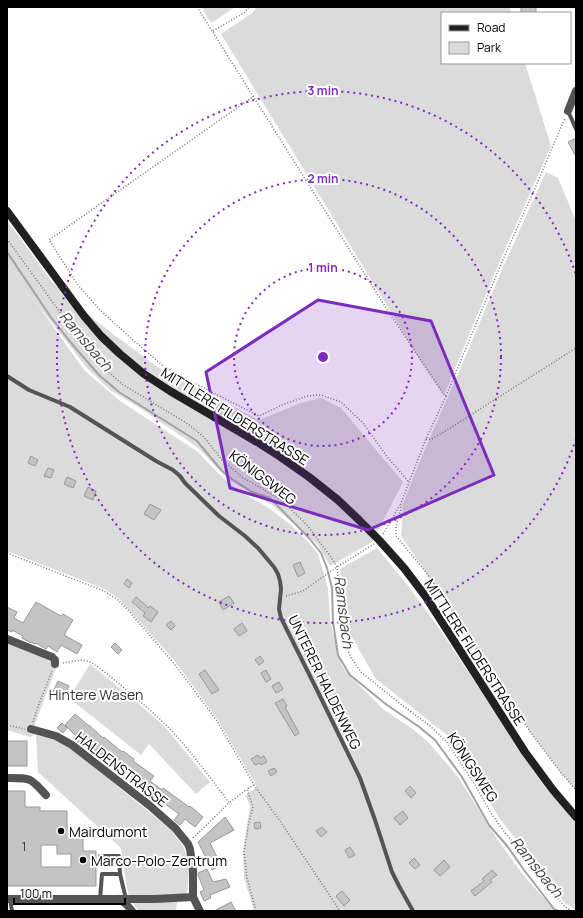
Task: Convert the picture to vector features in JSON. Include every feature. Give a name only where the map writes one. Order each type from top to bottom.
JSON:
[{"type":"main road","name":"MITTLERE FILDERSTRASSE","points":[[7,211],[84,316],[101,336],[120,354],[144,374],[170,391],[257,442],[303,473],[338,500],[379,540],[404,568],[426,597],[526,752],[553,790],[576,817]]},
{"type":"street","points":[[568,111],[576,91]]},
{"type":"street","points":[[7,639],[52,657],[55,660],[55,664]]},
{"type":"street","name":"HALDENSTRASSE","points":[[31,729],[56,736],[72,745],[155,810],[175,828],[188,844]]},
{"type":"street","points":[[7,778],[28,779],[34,781],[46,795]]},
{"type":"street","points":[[188,844],[192,862],[192,897],[200,911]]},
{"type":"street","points":[[9,899],[155,899],[192,897]]},
{"type":"street","points":[[122,899],[132,911]]},
{"type":"lane","points":[[568,111],[576,130]]},
{"type":"lane","name":"UNTERER HALDENWEG","points":[[7,376],[29,390],[70,406],[173,470],[219,516],[258,548],[274,567],[280,581],[281,589],[279,609],[281,618],[360,778],[376,820],[392,872],[413,911]]},
{"type":"lane","points":[[100,856],[119,856],[122,899]]},
{"type":"lane","points":[[100,899],[102,874],[120,874]]},
{"type":"lane","points":[[9,899],[12,911]]},
{"type":"path","points":[[198,7],[388,311],[446,396]]},
{"type":"path","points":[[213,31],[244,13],[249,7]]},
{"type":"path","points":[[254,96],[49,240],[78,285],[100,310],[162,365],[259,416],[282,405],[307,396],[321,395],[341,402],[363,423],[388,458],[409,482]]},
{"type":"path","points":[[568,111],[501,264],[446,396],[426,439],[401,503],[401,509],[395,531],[396,536],[425,571],[450,608],[530,733],[576,790]]},
{"type":"path","name":"KÖNIGSWEG","points":[[7,239],[96,360],[122,384],[188,424],[204,437],[222,460],[242,477],[280,499],[307,525],[337,567],[343,637],[351,658],[361,672],[398,702],[429,724],[447,742],[503,830],[552,892],[565,907],[572,911]]},
{"type":"path","points":[[426,439],[432,439],[447,430],[576,348]]},
{"type":"path","points":[[7,553],[104,591],[118,600],[172,661],[217,721],[254,785],[340,911]]},
{"type":"path","points":[[280,597],[303,591],[337,567]]},
{"type":"path","points":[[7,725],[22,729],[31,729],[55,664],[78,660],[88,661],[103,671],[159,719],[178,738],[229,803]]},
{"type":"path","points":[[188,844],[229,803],[254,785]]},
{"type":"path","points":[[248,789],[253,807],[244,852],[247,878],[256,911]]},
{"type":"highlighted area","points":[[318,300],[431,321],[494,475],[368,530],[230,488],[206,372]]},
{"type":"green space","points":[[202,7],[235,7],[213,22],[210,22]]},
{"type":"green space","points":[[257,7],[510,7],[511,12],[441,12],[441,64],[525,64],[551,146],[499,263],[444,395],[417,355],[221,34],[252,13]]},
{"type":"green space","points":[[546,172],[558,178],[576,221],[576,790],[531,733],[450,608],[401,536],[403,504],[413,478],[504,265]]},
{"type":"green space","points":[[7,220],[52,282],[96,321],[159,368],[259,420],[301,403],[321,398],[341,408],[403,482],[372,542],[330,566],[317,544],[272,505],[230,481],[197,447],[140,408],[110,390],[87,368],[35,301],[84,370],[120,401],[198,452],[228,482],[290,524],[307,541],[318,554],[328,588],[330,621],[342,666],[383,709],[414,730],[429,743],[459,778],[491,830],[521,872],[555,911],[254,911],[244,878],[243,852],[250,806],[245,795],[257,787],[218,720],[174,660],[119,599],[105,589],[7,551]]},
{"type":"green space","points":[[377,548],[406,583],[441,631],[534,771],[576,820],[576,910],[565,903],[500,819],[447,735],[376,679],[346,627],[340,569]]},
{"type":"green space","points":[[7,635],[55,656],[59,660],[34,727],[73,750],[170,829],[183,846],[188,859],[189,871],[187,894],[178,895],[176,911],[138,911],[129,896],[121,848],[38,772],[36,734],[30,737],[7,730]]},
{"type":"green space","name":"Hintere Wasen","points":[[90,664],[165,727],[210,782],[196,794],[149,744],[141,755],[69,698]]},
{"type":"building","points":[[521,7],[536,7],[536,12],[521,12]]},
{"type":"building","points":[[576,138],[576,157],[568,142]]},
{"type":"building","points":[[31,456],[38,460],[35,466],[28,463]]},
{"type":"building","points":[[48,468],[54,470],[51,478],[44,476]]},
{"type":"building","points":[[67,477],[76,481],[73,488],[64,484]]},
{"type":"building","points":[[88,487],[96,491],[93,500],[84,496]]},
{"type":"building","points":[[150,504],[161,510],[154,520],[144,514]]},
{"type":"building","points":[[300,562],[305,573],[298,577],[293,565]]},
{"type":"building","points":[[127,579],[132,583],[129,588],[124,584]]},
{"type":"building","points":[[229,596],[234,603],[223,610],[219,602]]},
{"type":"building","points":[[136,597],[149,608],[150,606],[158,612],[151,622],[143,616],[145,613],[132,602]]},
{"type":"building","points":[[36,602],[61,616],[63,614],[73,620],[64,635],[82,645],[77,654],[61,645],[57,652],[48,646],[46,649],[36,643],[29,642],[22,638],[23,636],[12,630],[12,632],[7,630],[7,607],[17,612],[14,618],[23,623]]},
{"type":"building","points":[[171,621],[175,626],[171,630],[166,625]]},
{"type":"building","points":[[242,623],[247,631],[239,636],[234,629]]},
{"type":"building","points":[[115,643],[122,650],[118,654],[111,647]]},
{"type":"building","points":[[309,645],[313,652],[306,656],[302,648]]},
{"type":"building","points":[[260,656],[264,661],[259,665],[255,660]]},
{"type":"building","points":[[205,670],[219,690],[212,694],[199,674]]},
{"type":"building","points":[[266,670],[271,679],[266,682],[261,673]]},
{"type":"building","points":[[58,681],[69,686],[64,697],[53,692]]},
{"type":"building","points":[[279,682],[283,689],[276,693],[272,686]]},
{"type":"building","points":[[283,699],[287,706],[285,707],[299,733],[295,736],[275,703]]},
{"type":"building","points":[[75,714],[103,738],[104,737],[122,752],[123,751],[134,759],[133,761],[154,776],[150,781],[162,790],[163,788],[189,807],[190,806],[203,817],[195,827],[185,819],[180,825],[174,820],[179,814],[157,798],[155,800],[149,795],[151,792],[131,777],[133,773],[120,763],[117,767],[112,763],[109,766],[103,762],[106,759],[97,752],[94,755],[88,750],[91,747],[83,739],[79,743],[73,739],[76,736],[65,725]]},
{"type":"building","points":[[62,723],[67,728],[63,733],[57,728]]},
{"type":"building","points":[[7,741],[27,741],[27,766],[7,766]]},
{"type":"building","points":[[258,755],[260,758],[264,756],[267,762],[261,765],[260,763],[255,765],[251,759]]},
{"type":"building","points":[[274,768],[277,772],[271,776],[268,771]]},
{"type":"building","points":[[410,786],[416,793],[411,798],[405,791]]},
{"type":"building","points":[[7,791],[25,791],[25,807],[40,807],[40,811],[67,811],[67,827],[73,827],[73,835],[83,835],[83,851],[96,851],[96,886],[7,886]],"holes":[[[41,845],[57,845],[57,854],[71,854],[71,867],[41,867]]]},
{"type":"building","points":[[403,811],[408,818],[400,825],[394,818]]},
{"type":"building","points":[[225,817],[234,830],[210,843],[221,865],[212,870],[198,842]]},
{"type":"building","points":[[260,822],[261,828],[255,829],[254,823]]},
{"type":"building","points":[[322,827],[327,832],[321,837],[316,831]]},
{"type":"building","points":[[350,847],[355,855],[349,858],[345,850]]},
{"type":"building","points":[[414,858],[420,865],[415,869],[409,863]]},
{"type":"building","points":[[444,860],[450,867],[440,876],[434,870]]},
{"type":"building","points":[[207,869],[213,882],[226,879],[230,887],[210,895],[211,898],[204,901],[200,892],[204,890],[198,873]]},
{"type":"building","points":[[492,870],[497,875],[490,880],[492,882],[475,896],[471,891],[484,881],[482,879]]},
{"type":"building","points":[[342,891],[350,900],[344,906],[336,896]]},
{"type":"building","points":[[231,902],[236,911],[214,911]]},
{"type":"waterway","name":"Ramsbach","points":[[7,252],[50,316],[99,375],[119,392],[197,441],[222,471],[252,492],[270,498],[309,538],[321,553],[327,568],[332,588],[333,622],[338,655],[350,675],[387,705],[418,726],[435,740],[462,777],[489,825],[508,847],[554,909],[558,911]]},
{"type":"place","name":"Mairdumont","points":[[61,831]]},
{"type":"place","name":"Marco-Polo-Zentrum","points":[[83,860]]}]
